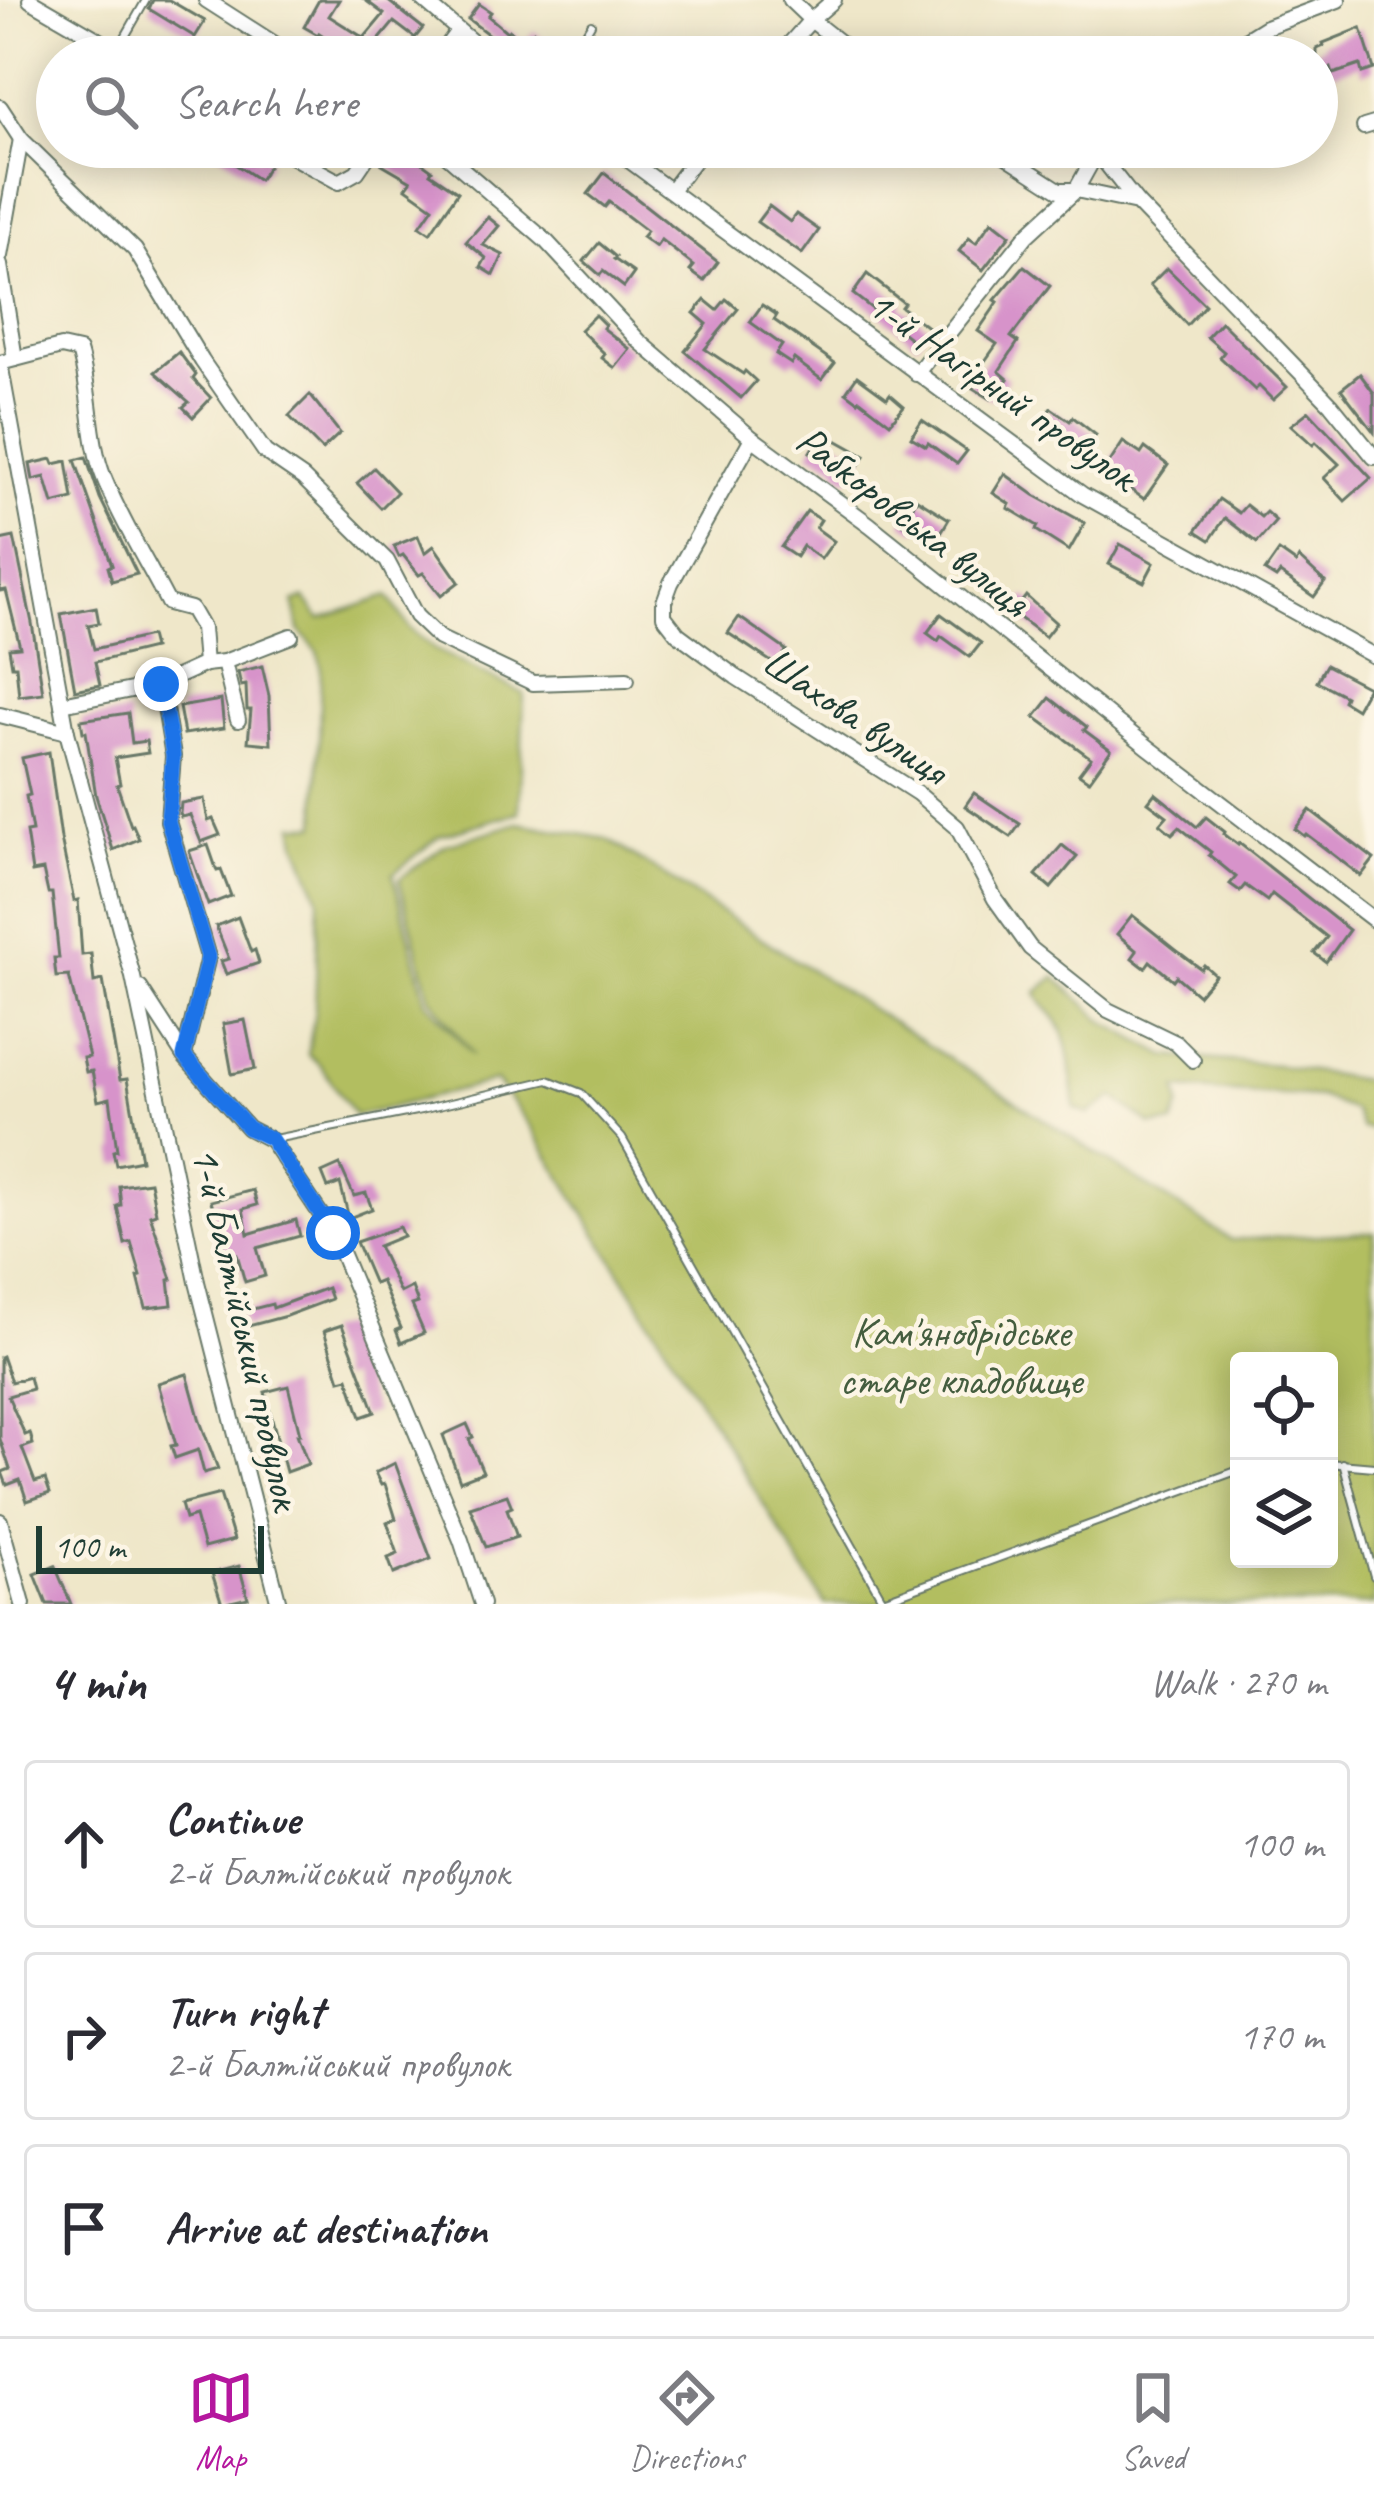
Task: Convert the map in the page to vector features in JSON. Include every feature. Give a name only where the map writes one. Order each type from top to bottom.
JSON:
[{"type":"street","points":[[30,0],[92,36]]},
{"type":"street","points":[[206,0],[262,36]]},
{"type":"street","points":[[422,0],[464,36]]},
{"type":"street","points":[[790,0],[831,36]]},
{"type":"street","points":[[797,36],[834,0]]},
{"type":"street","points":[[1252,36],[1338,0]]},
{"type":"street","points":[[454,36],[458,31]]},
{"type":"street","points":[[0,107],[36,154]]},
{"type":"street","name":"1-й Балтійський провулок","points":[[21,139],[0,260],[5,361],[67,733],[133,977],[197,1282],[279,1604]]},
{"type":"street","points":[[51,168],[135,250],[202,361],[266,452],[303,478],[387,561],[416,616],[439,638],[533,683],[627,680]]},
{"type":"street","points":[[313,168],[339,182],[361,168]]},
{"type":"street","name":"Рабкоровська вулиця","points":[[461,168],[546,241],[639,341],[752,438],[1374,920]]},
{"type":"street","name":"1-й Нагірний провулок","points":[[642,168],[1083,495],[1374,656]]},
{"type":"street","points":[[672,189],[688,168]]},
{"type":"street","points":[[1025,168],[1059,190],[1137,203]]},
{"type":"street","points":[[916,374],[1027,235],[1076,190],[1089,168]]},
{"type":"street","points":[[1113,168],[1137,203],[1331,404],[1374,457]]},
{"type":"street","points":[[5,361],[61,347],[79,351],[103,476],[168,603],[191,609],[202,628],[205,664]]},
{"type":"street","name":"Шахова вулиця","points":[[752,438],[671,583],[664,616],[678,634],[736,676],[917,793],[956,826],[994,899],[1030,948],[1108,1010],[1176,1042],[1193,1060]]},
{"type":"street","points":[[62,704],[161,684],[291,636]]},
{"type":"street","points":[[224,662],[238,720]]},
{"type":"street","points":[[161,684],[173,756],[168,821],[208,957],[184,1056]]},
{"type":"street","points":[[0,715],[67,733]]},
{"type":"street","points":[[133,977],[184,1056],[248,1128],[271,1139],[333,1233],[461,1540],[482,1604]]},
{"type":"street","points":[[0,1521],[23,1604]]},
{"type":"lane","points":[[131,36],[146,0]]},
{"type":"lane","points":[[584,36],[591,24]]},
{"type":"lane","points":[[271,1139],[548,1080],[581,1093],[622,1138],[883,1600],[1230,1473]]},
{"type":"lane","points":[[1338,1463],[1374,1467]]},
{"type":"lane","points":[[1343,1463],[1374,1576]]},
{"type":"green space","name":"Кам'янобрідське старе кладовище","points":[[388,596],[410,629],[434,649],[524,694],[519,812],[439,836],[393,874],[426,1001],[473,1055],[430,997],[399,879],[445,845],[518,823],[607,839],[1231,1240],[1374,1232],[1374,1604],[825,1604],[529,1124],[496,1081],[355,1116],[308,1054],[315,1009],[319,898],[294,825],[317,825],[321,667],[318,652],[299,630],[294,602],[305,598],[320,619]]},
{"type":"green space","points":[[1055,977],[1105,1022],[1166,1056],[1277,1065],[1374,1082],[1374,1129],[1361,1128],[1353,1110],[1320,1097],[1177,1089],[1180,1105],[1173,1124],[1151,1125],[1114,1097],[1088,1114],[1075,1108],[1066,1042],[1037,992]]},
{"type":"building","points":[[153,0],[169,0],[205,21],[193,36],[149,9]]},
{"type":"building","points":[[319,0],[339,0],[329,16],[361,36],[324,36],[304,27]]},
{"type":"building","points":[[365,0],[387,0],[423,28],[412,36],[394,22],[382,36],[366,36],[384,14]]},
{"type":"building","points":[[479,4],[516,36],[490,36],[468,19]]},
{"type":"building","points":[[1361,28],[1374,69],[1362,73],[1360,65],[1338,72],[1338,37]]},
{"type":"building","points":[[241,168],[267,168],[259,180]]},
{"type":"building","points":[[389,168],[429,168],[458,192],[430,233],[420,226],[433,207],[406,188],[411,181]]},
{"type":"building","points":[[604,173],[718,262],[704,281],[690,271],[694,266],[661,240],[656,247],[642,237],[647,231],[609,202],[605,207],[588,194]]},
{"type":"building","points":[[769,206],[790,222],[796,214],[819,230],[802,254],[757,222]]},
{"type":"building","points":[[488,217],[499,226],[483,245],[503,255],[494,275],[481,267],[486,258],[466,242]]},
{"type":"building","points":[[992,221],[1010,235],[983,270],[959,251],[969,238],[976,243]]},
{"type":"building","points":[[599,243],[634,273],[624,287],[584,261]]},
{"type":"building","points":[[1024,266],[1050,286],[1011,337],[1018,342],[999,371],[1008,379],[991,399],[968,385],[997,344],[978,331],[995,300]]},
{"type":"building","points":[[1167,268],[1205,305],[1187,325],[1150,285]]},
{"type":"building","points":[[867,274],[929,328],[917,344],[853,294]]},
{"type":"building","points":[[726,299],[738,309],[705,349],[756,381],[741,398],[685,351],[707,324],[694,313],[705,300],[717,310]]},
{"type":"building","points":[[762,305],[777,315],[774,320],[835,363],[822,380],[794,359],[791,364],[776,354],[782,345],[750,322]]},
{"type":"building","points":[[595,315],[603,328],[630,349],[615,368],[580,330]]},
{"type":"building","points":[[1221,322],[1287,387],[1273,400],[1220,357],[1224,352],[1207,337]]},
{"type":"building","points":[[179,352],[196,375],[193,379],[211,398],[193,417],[183,407],[189,402],[155,372]]},
{"type":"building","points":[[1360,374],[1374,393],[1374,432],[1341,389]]},
{"type":"building","points":[[857,376],[904,406],[890,423],[846,392]]},
{"type":"building","points":[[310,395],[340,433],[322,450],[289,416]]},
{"type":"building","points":[[1051,408],[1070,421],[1073,417],[1096,435],[1084,451],[1043,419]]},
{"type":"building","points":[[1309,411],[1371,478],[1345,501],[1324,478],[1339,464],[1291,425]]},
{"type":"building","points":[[922,420],[967,451],[957,464],[911,437]]},
{"type":"building","points":[[822,432],[865,456],[848,480],[810,452]]},
{"type":"building","points":[[1123,442],[1141,454],[1145,448],[1168,465],[1144,499],[1104,471]]},
{"type":"building","points":[[86,457],[137,574],[112,581],[108,567],[112,565],[75,460]]},
{"type":"building","points":[[52,459],[54,464],[67,461],[73,499],[53,504],[45,477],[33,480],[30,464]]},
{"type":"building","points":[[374,468],[397,492],[381,508],[357,483]]},
{"type":"building","points":[[1005,474],[1085,523],[1069,551],[993,493]]},
{"type":"building","points":[[917,499],[949,519],[940,534],[921,523],[916,531],[902,523]]},
{"type":"building","points":[[1219,499],[1239,513],[1246,505],[1276,521],[1257,543],[1225,518],[1210,540],[1196,531]]},
{"type":"building","points":[[807,511],[821,520],[816,528],[834,541],[821,559],[803,546],[796,557],[781,547]]},
{"type":"building","points":[[418,536],[425,553],[434,546],[459,582],[441,596],[423,573],[419,575],[403,555],[399,557],[394,546]]},
{"type":"building","points":[[14,537],[43,693],[19,696],[9,648],[20,647],[6,590],[0,591],[0,540]]},
{"type":"building","points":[[1120,544],[1154,563],[1144,582],[1109,564]]},
{"type":"building","points":[[1279,551],[1296,563],[1299,558],[1325,582],[1314,597],[1280,573],[1276,578],[1265,571]]},
{"type":"building","points":[[1026,596],[1056,623],[1045,637],[1013,613]]},
{"type":"building","points":[[96,607],[99,623],[88,625],[94,649],[150,636],[153,648],[95,662],[100,685],[75,690],[61,614]]},
{"type":"building","points":[[941,614],[981,643],[970,657],[941,636],[938,641],[927,633]]},
{"type":"building","points":[[739,617],[786,650],[776,665],[728,633]]},
{"type":"building","points":[[1326,665],[1368,687],[1356,709],[1343,701],[1345,696],[1317,681]]},
{"type":"building","points":[[262,666],[271,744],[248,742],[251,710],[247,710],[246,685],[241,686],[238,672]]},
{"type":"building","points":[[1050,698],[1111,750],[1089,781],[1079,774],[1091,758],[1035,717]]},
{"type":"building","points":[[221,700],[224,728],[184,734],[179,707]]},
{"type":"building","points":[[128,713],[132,743],[146,741],[148,753],[115,758],[117,785],[139,839],[113,850],[96,796],[81,720]]},
{"type":"building","points":[[49,752],[61,839],[74,901],[78,900],[82,955],[91,954],[94,982],[103,980],[120,1080],[127,1079],[141,1160],[116,1165],[110,1098],[98,1101],[92,1071],[86,1072],[83,1058],[89,1057],[69,976],[56,977],[54,958],[59,958],[52,893],[48,893],[43,870],[32,872],[26,832],[32,831],[26,796],[30,795],[22,758]]},
{"type":"building","points":[[974,793],[1020,824],[1011,837],[965,806]]},
{"type":"building","points":[[1155,793],[1197,827],[1206,817],[1349,930],[1326,962],[1314,953],[1327,937],[1272,894],[1267,901],[1245,885],[1240,891],[1230,884],[1236,877],[1211,852],[1179,827],[1172,834],[1160,824],[1167,816],[1148,802]]},
{"type":"building","points":[[204,799],[208,821],[213,819],[220,835],[201,842],[190,815],[181,817],[180,813],[181,803]]},
{"type":"building","points":[[1310,810],[1374,859],[1361,876],[1295,829]]},
{"type":"building","points":[[208,845],[231,896],[208,905],[189,851]]},
{"type":"building","points":[[1062,845],[1077,857],[1051,888],[1036,875]]},
{"type":"building","points":[[1132,915],[1215,975],[1198,995],[1150,961],[1145,968],[1132,958],[1137,951],[1117,934]]},
{"type":"building","points":[[238,917],[259,963],[226,974],[221,961],[229,959],[216,926]]},
{"type":"building","points":[[245,1020],[255,1069],[232,1074],[223,1024]]},
{"type":"building","points":[[340,1165],[354,1196],[366,1193],[372,1209],[349,1218],[340,1183],[328,1188],[322,1173]]},
{"type":"building","points":[[150,1182],[156,1213],[150,1215],[172,1279],[172,1305],[146,1308],[141,1276],[131,1242],[125,1244],[117,1206],[121,1205],[119,1186]]},
{"type":"building","points":[[253,1190],[257,1205],[243,1209],[248,1234],[296,1220],[300,1236],[257,1248],[265,1276],[245,1282],[237,1254],[226,1257],[211,1201]]},
{"type":"building","points":[[399,1227],[403,1236],[378,1246],[400,1293],[412,1287],[418,1303],[412,1305],[424,1333],[401,1343],[396,1330],[401,1328],[381,1281],[374,1284],[356,1242]]},
{"type":"building","points":[[327,1288],[331,1299],[245,1327],[241,1312],[272,1304],[273,1308]]},
{"type":"building","points":[[342,1325],[375,1412],[361,1417],[348,1378],[340,1380],[324,1331]]},
{"type":"building","points":[[2,1356],[11,1382],[29,1377],[32,1389],[8,1396],[25,1435],[30,1433],[33,1444],[22,1448],[35,1482],[45,1479],[50,1493],[27,1501],[20,1480],[7,1485],[2,1472],[10,1469],[0,1439]]},
{"type":"building","points":[[187,1374],[218,1469],[204,1473],[198,1450],[175,1458],[171,1446],[176,1445],[158,1383]]},
{"type":"building","points":[[288,1386],[308,1464],[286,1472],[265,1392]]},
{"type":"building","points":[[467,1424],[483,1472],[460,1481],[443,1435]]},
{"type":"building","points":[[395,1463],[431,1559],[394,1574],[388,1558],[398,1554],[387,1522],[396,1519],[385,1484],[381,1485],[375,1473]]},
{"type":"building","points":[[220,1494],[234,1540],[204,1548],[195,1516],[185,1519],[181,1504]]},
{"type":"building","points":[[507,1495],[517,1537],[486,1547],[470,1507]]},
{"type":"building","points":[[55,1566],[71,1604],[47,1604],[35,1574]]},
{"type":"building","points":[[239,1566],[248,1598],[222,1604],[212,1573]]},
{"type":"route","points":[[161,684],[173,756],[168,821],[208,957],[184,1056],[248,1128],[271,1139],[333,1233]]}]
